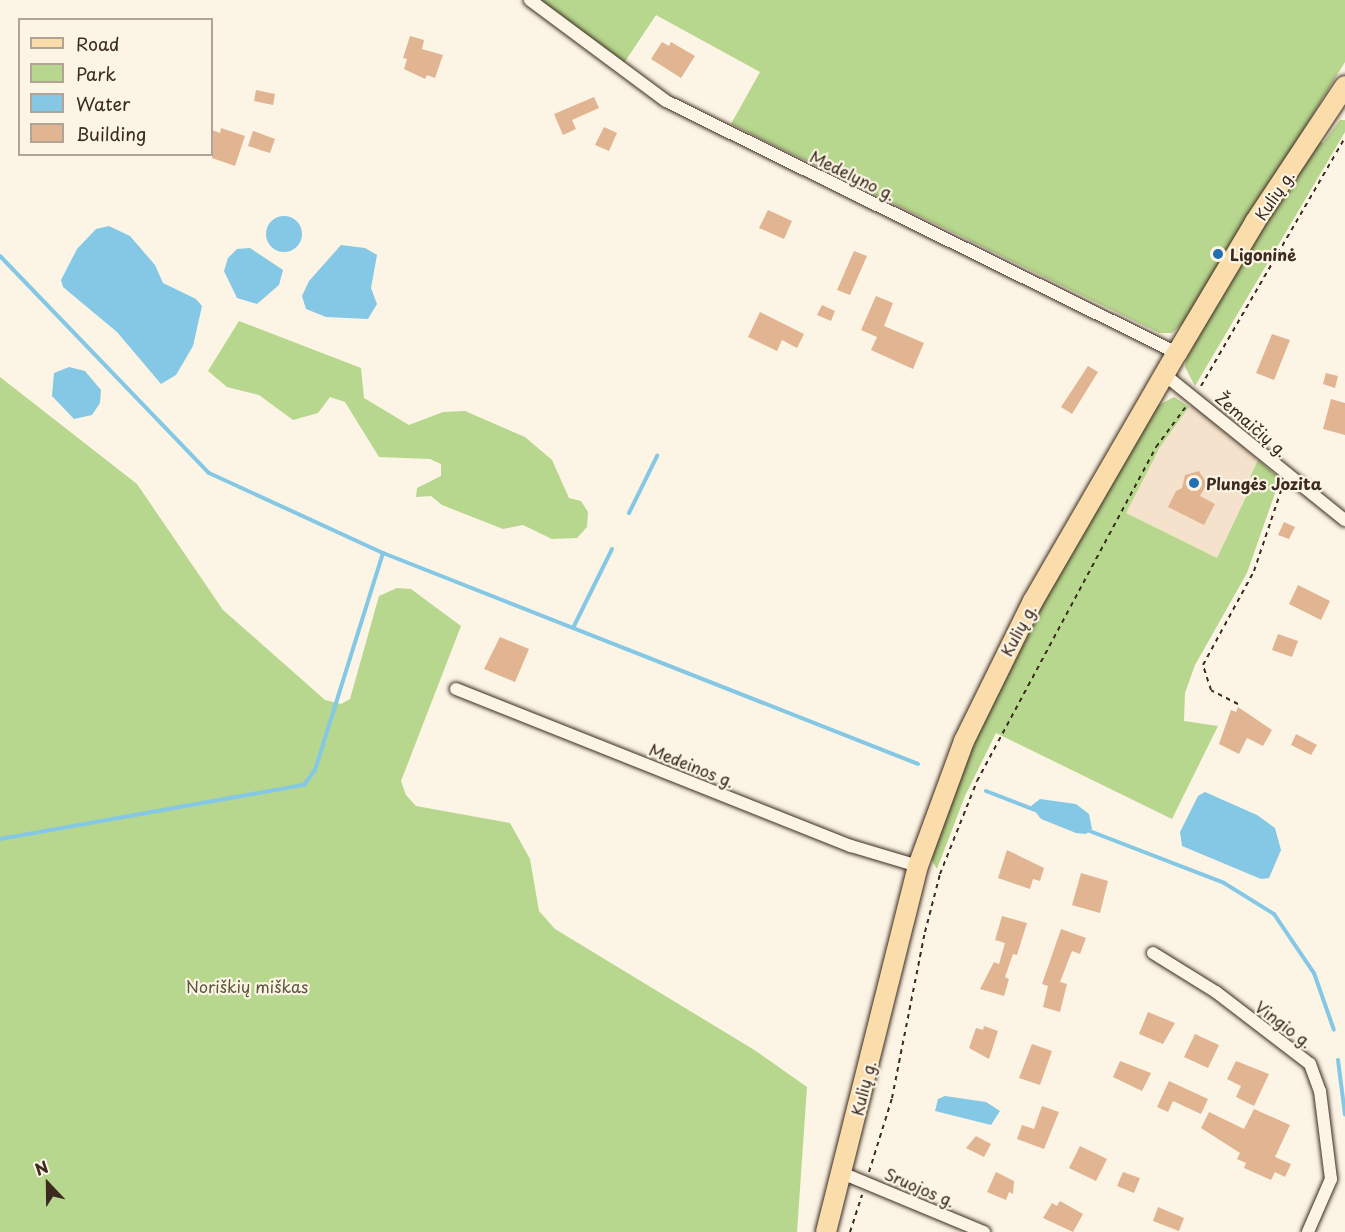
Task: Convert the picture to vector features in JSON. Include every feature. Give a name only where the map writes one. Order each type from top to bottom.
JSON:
[{"type":"main road","name":"Kulių g.","points":[[826,1232],[918,866],[963,741],[1008,648],[1177,353],[1255,222],[1342,99]]},
{"type":"street","name":"Medelyno g.","points":[[530,0],[666,101],[1177,353]]},
{"type":"street","name":"Žemaičių g.","points":[[1165,375],[1194,396],[1287,476],[1345,520]]},
{"type":"street","name":"Medeinos g.","points":[[456,689],[851,846],[918,866]]},
{"type":"street","name":"Vingio g.","points":[[1153,952],[1216,992],[1310,1064],[1320,1091],[1331,1179],[1308,1232]]},
{"type":"street","name":"Sruojos g.","points":[[842,1173],[984,1232]]},
{"type":"path","points":[[850,1232],[892,1098],[925,932],[940,874],[977,781],[1156,447],[1194,396],[1345,138]]},
{"type":"path","points":[[1238,704],[1211,690],[1203,665],[1251,579],[1287,476]]},
{"type":"shaded area","points":[[1193,402],[1258,460],[1250,477],[1254,480],[1217,558],[1125,513],[1160,447]]},
{"type":"green space","points":[[541,0],[1345,0],[1345,62],[1187,320],[1172,333],[1159,333],[731,124],[760,72],[656,15],[624,63]]},
{"type":"green space","points":[[1340,120],[1345,120],[1345,132],[1195,386],[1185,367],[1186,360],[1204,324],[1268,218],[1320,142],[1323,143]]},
{"type":"green space","points":[[239,321],[361,368],[364,398],[409,425],[443,412],[465,411],[525,437],[552,460],[569,498],[581,501],[588,512],[587,527],[577,538],[552,539],[523,525],[503,529],[442,505],[431,496],[416,497],[417,488],[441,476],[441,464],[430,459],[379,457],[345,402],[330,397],[318,413],[293,420],[259,395],[227,387],[208,371]]},
{"type":"green space","name":"Noriškių miškas","points":[[0,377],[137,484],[223,610],[325,700],[341,704],[350,699],[379,596],[397,588],[411,589],[461,626],[401,781],[406,795],[416,806],[510,823],[530,859],[539,911],[555,929],[756,1051],[807,1087],[797,1232],[0,1232]]},
{"type":"green space","points":[[1174,397],[1189,407],[1160,447],[1126,513],[1217,558],[1254,480],[1250,477],[1258,460],[1280,479],[1247,573],[1195,665],[1185,693],[1184,721],[1218,726],[1172,819],[996,733],[965,796],[937,869],[930,857],[976,733],[1044,597],[1157,406]]},
{"type":"water","points":[[284,216],[296,222],[302,234],[296,246],[284,252],[272,246],[266,234],[272,222]]},
{"type":"water","points":[[109,226],[130,236],[155,265],[163,283],[196,299],[202,306],[193,346],[176,375],[161,384],[117,332],[63,287],[61,280],[77,249],[96,229]]},
{"type":"water","points":[[341,245],[365,248],[377,255],[371,288],[377,304],[368,319],[326,317],[306,309],[302,296],[309,281]]},
{"type":"water","points":[[250,248],[283,270],[279,285],[257,304],[237,298],[224,271],[228,258],[237,249]]},
{"type":"water","points":[[69,367],[85,371],[101,390],[100,403],[92,415],[74,419],[52,396],[54,373]]},
{"type":"water","points":[[1205,792],[1257,815],[1275,828],[1281,850],[1269,878],[1261,879],[1182,846],[1180,832],[1198,796]]},
{"type":"water","points":[[1040,799],[1076,804],[1089,814],[1092,829],[1086,834],[1076,833],[1041,819],[1031,806]]},
{"type":"water","points":[[945,1096],[986,1102],[1000,1111],[991,1125],[935,1111],[938,1099]]},
{"type":"building","points":[[410,36],[424,40],[422,49],[443,55],[435,78],[427,75],[425,79],[404,69],[407,59],[403,58]]},
{"type":"building","points":[[662,42],[669,46],[671,42],[695,56],[681,78],[651,59]]},
{"type":"building","points":[[256,90],[275,94],[273,105],[254,101]]},
{"type":"building","points":[[594,97],[599,108],[572,120],[576,129],[563,135],[554,114]]},
{"type":"building","points":[[604,127],[617,133],[609,151],[595,145]]},
{"type":"building","points":[[221,128],[245,136],[235,166],[212,158],[213,130],[220,133]]},
{"type":"building","points":[[253,131],[275,139],[270,153],[248,146]]},
{"type":"building","points":[[768,210],[792,221],[784,239],[759,228]]},
{"type":"building","points":[[854,251],[867,256],[850,295],[837,290]]},
{"type":"building","points":[[876,296],[893,303],[884,326],[924,343],[913,369],[871,350],[877,337],[861,330]]},
{"type":"building","points":[[822,305],[835,311],[831,321],[817,315]]},
{"type":"building","points":[[760,312],[804,334],[797,348],[782,340],[777,351],[748,337]]},
{"type":"building","points":[[1272,334],[1290,340],[1274,380],[1256,373]]},
{"type":"building","points":[[1088,366],[1098,372],[1072,414],[1061,407]]},
{"type":"building","points":[[1326,373],[1338,376],[1335,388],[1323,384]]},
{"type":"building","points":[[1331,399],[1345,403],[1345,435],[1323,429]]},
{"type":"building","points":[[1199,471],[1207,484],[1200,496],[1215,504],[1204,525],[1168,507],[1176,491],[1182,488],[1185,475]]},
{"type":"building","points":[[1284,522],[1295,527],[1289,539],[1278,535]]},
{"type":"building","points":[[1298,585],[1330,601],[1321,620],[1289,604]]},
{"type":"building","points":[[1278,634],[1298,641],[1292,657],[1272,650]]},
{"type":"building","points":[[500,637],[529,649],[515,682],[484,669]]},
{"type":"building","points":[[1238,707],[1272,730],[1263,746],[1247,738],[1239,754],[1219,744],[1231,710],[1236,712]]},
{"type":"building","points":[[1296,734],[1317,745],[1311,755],[1291,745]]},
{"type":"building","points":[[1007,850],[1044,868],[1040,881],[1033,879],[1030,889],[998,878]]},
{"type":"building","points":[[1081,873],[1108,881],[1100,913],[1072,905]]},
{"type":"building","points":[[1002,916],[1027,923],[1017,955],[1013,954],[1005,977],[1009,979],[1004,996],[980,989],[994,962],[999,964],[1005,943],[995,940]]},
{"type":"building","points":[[1061,929],[1086,938],[1080,954],[1072,951],[1060,982],[1067,984],[1060,1012],[1043,1007],[1048,986],[1042,984]]},
{"type":"building","points":[[1148,1012],[1175,1023],[1163,1044],[1139,1034]]},
{"type":"building","points":[[984,1026],[998,1031],[989,1059],[969,1048],[976,1028],[983,1030]]},
{"type":"building","points":[[1195,1034],[1219,1045],[1208,1068],[1184,1057]]},
{"type":"building","points":[[1032,1044],[1052,1051],[1040,1085],[1019,1078]]},
{"type":"building","points":[[1120,1061],[1151,1073],[1142,1091],[1113,1077]]},
{"type":"building","points":[[1236,1061],[1269,1074],[1254,1106],[1236,1097],[1241,1086],[1227,1079]]},
{"type":"building","points":[[1169,1081],[1208,1099],[1201,1114],[1173,1101],[1168,1112],[1157,1107]]},
{"type":"building","points":[[1042,1106],[1059,1112],[1044,1149],[1017,1139],[1022,1125],[1034,1129]]},
{"type":"building","points":[[1254,1109],[1290,1125],[1275,1157],[1291,1164],[1285,1177],[1275,1172],[1271,1180],[1244,1168],[1246,1163],[1237,1159],[1240,1153],[1201,1128],[1209,1112],[1244,1129]]},
{"type":"building","points":[[976,1136],[991,1144],[984,1157],[966,1148]]},
{"type":"building","points":[[1080,1146],[1107,1159],[1096,1181],[1069,1168]]},
{"type":"building","points":[[996,1172],[1014,1181],[1013,1194],[1009,1192],[1006,1200],[987,1192]]},
{"type":"building","points":[[1123,1172],[1140,1178],[1134,1193],[1117,1186]]},
{"type":"building","points":[[1060,1201],[1083,1214],[1073,1232],[1043,1218],[1052,1203],[1057,1206]]},
{"type":"building","points":[[1158,1207],[1184,1218],[1179,1231],[1153,1221]]},
{"type":"waterway","points":[[0,256],[209,473],[383,553],[918,764]]},
{"type":"waterway","points":[[629,513],[657,456]]},
{"type":"waterway","points":[[573,628],[612,549]]},
{"type":"waterway","points":[[0,839],[304,785],[315,770],[383,553]]},
{"type":"waterway","points":[[986,791],[1035,810]]},
{"type":"waterway","points":[[1087,830],[1224,883],[1274,914],[1314,973],[1334,1030]]},
{"type":"waterway","points":[[1338,1060],[1345,1115]]},
{"type":"place","name":"Ligoninė","points":[[1218,254]]},
{"type":"place","name":"Plungės Jozita","points":[[1194,483]]}]
